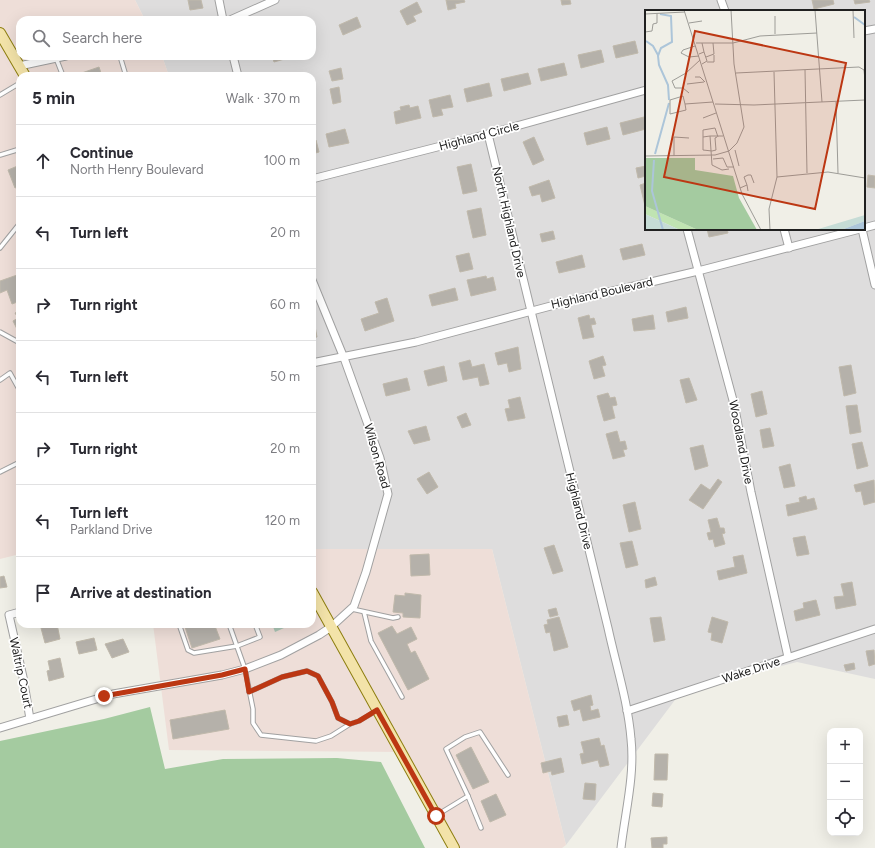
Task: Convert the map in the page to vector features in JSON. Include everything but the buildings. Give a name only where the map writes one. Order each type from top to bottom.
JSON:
[{"type":"main road","points":[[0,33],[23,72]]},
{"type":"main road","points":[[316,599],[454,848]]},
{"type":"street","points":[[219,0],[222,16]]},
{"type":"street","points":[[239,16],[275,0]]},
{"type":"street","points":[[721,0],[724,10]]},
{"type":"street","points":[[865,32],[875,28]]},
{"type":"street","points":[[19,66],[47,60]]},
{"type":"street","points":[[234,60],[237,72]]},
{"type":"street","name":"Highland Circle","points":[[316,178],[488,134],[645,90]]},
{"type":"street","name":"North Highland Drive","points":[[488,134],[530,311]]},
{"type":"street","name":"Highland Boulevard","points":[[865,228],[875,225]]},
{"type":"street","name":"Woodland Drive","points":[[687,230],[734,404],[751,492],[788,657]]},
{"type":"street","points":[[784,230],[788,248]]},
{"type":"street","name":"Highland Boulevard","points":[[316,363],[416,342],[530,311],[698,271],[858,230]]},
{"type":"street","points":[[862,230],[875,285]]},
{"type":"street","name":"Wilson Road","points":[[0,728],[113,694],[222,675],[245,669],[281,654],[332,626],[354,606],[366,572],[388,494],[380,458],[344,358],[316,290]]},
{"type":"street","name":"Highland Drive","points":[[530,311],[608,628],[626,711]]},
{"type":"street","name":"Waltrip Court","points":[[16,613],[8,615],[24,678],[30,719]]},
{"type":"street","name":"Wake Drive","points":[[626,711],[875,629]]},
{"type":"street","points":[[621,848],[631,758],[631,739],[626,711]]},
{"type":"lane","points":[[57,60],[61,72]]},
{"type":"lane","points":[[121,60],[125,72]]},
{"type":"lane","points":[[0,95],[16,85]]},
{"type":"lane","points":[[0,154],[16,150]]},
{"type":"lane","points":[[0,248],[16,228]]},
{"type":"lane","points":[[0,332],[16,340]]},
{"type":"lane","points":[[0,380],[10,374],[16,384]]},
{"type":"lane","points":[[0,472],[16,464]]},
{"type":"lane","points":[[350,609],[393,618],[398,617]]},
{"type":"lane","points":[[364,612],[371,642],[402,697]]},
{"type":"lane","points":[[180,628],[188,650],[194,653],[237,646],[260,637],[257,628]]},
{"type":"lane","points":[[230,628],[245,669],[253,723],[261,735],[316,741],[331,736],[377,710]]},
{"type":"lane","points":[[249,692],[282,677],[307,671],[318,676],[332,702],[338,718],[350,724]]},
{"type":"lane","points":[[481,828],[446,749],[465,737],[480,732],[508,775]]},
{"type":"lane","points":[[436,816],[468,796]]},
{"type":"shaded area","points":[[0,0],[135,0],[143,16],[16,16],[16,60],[163,60],[168,72],[16,72],[16,555],[0,559]]},
{"type":"shaded area","points":[[135,0],[875,0],[875,679],[797,662],[681,692],[566,845],[492,549],[316,549],[316,72],[168,72],[163,60],[316,60],[316,16],[143,16]]},
{"type":"shaded area","points":[[316,549],[492,549],[566,845],[562,848],[450,848],[433,823],[402,752],[169,750],[154,628],[316,628]]},
{"type":"green space","points":[[274,628],[284,628],[275,632]]},
{"type":"green space","points":[[150,707],[165,769],[223,759],[337,758],[381,762],[425,848],[0,848],[0,741],[104,719]]},
{"type":"route","points":[[104,696],[163,684],[222,675],[245,669],[249,692],[282,677],[307,671],[318,676],[332,702],[338,718],[350,724],[359,721],[377,710],[436,816]]}]
